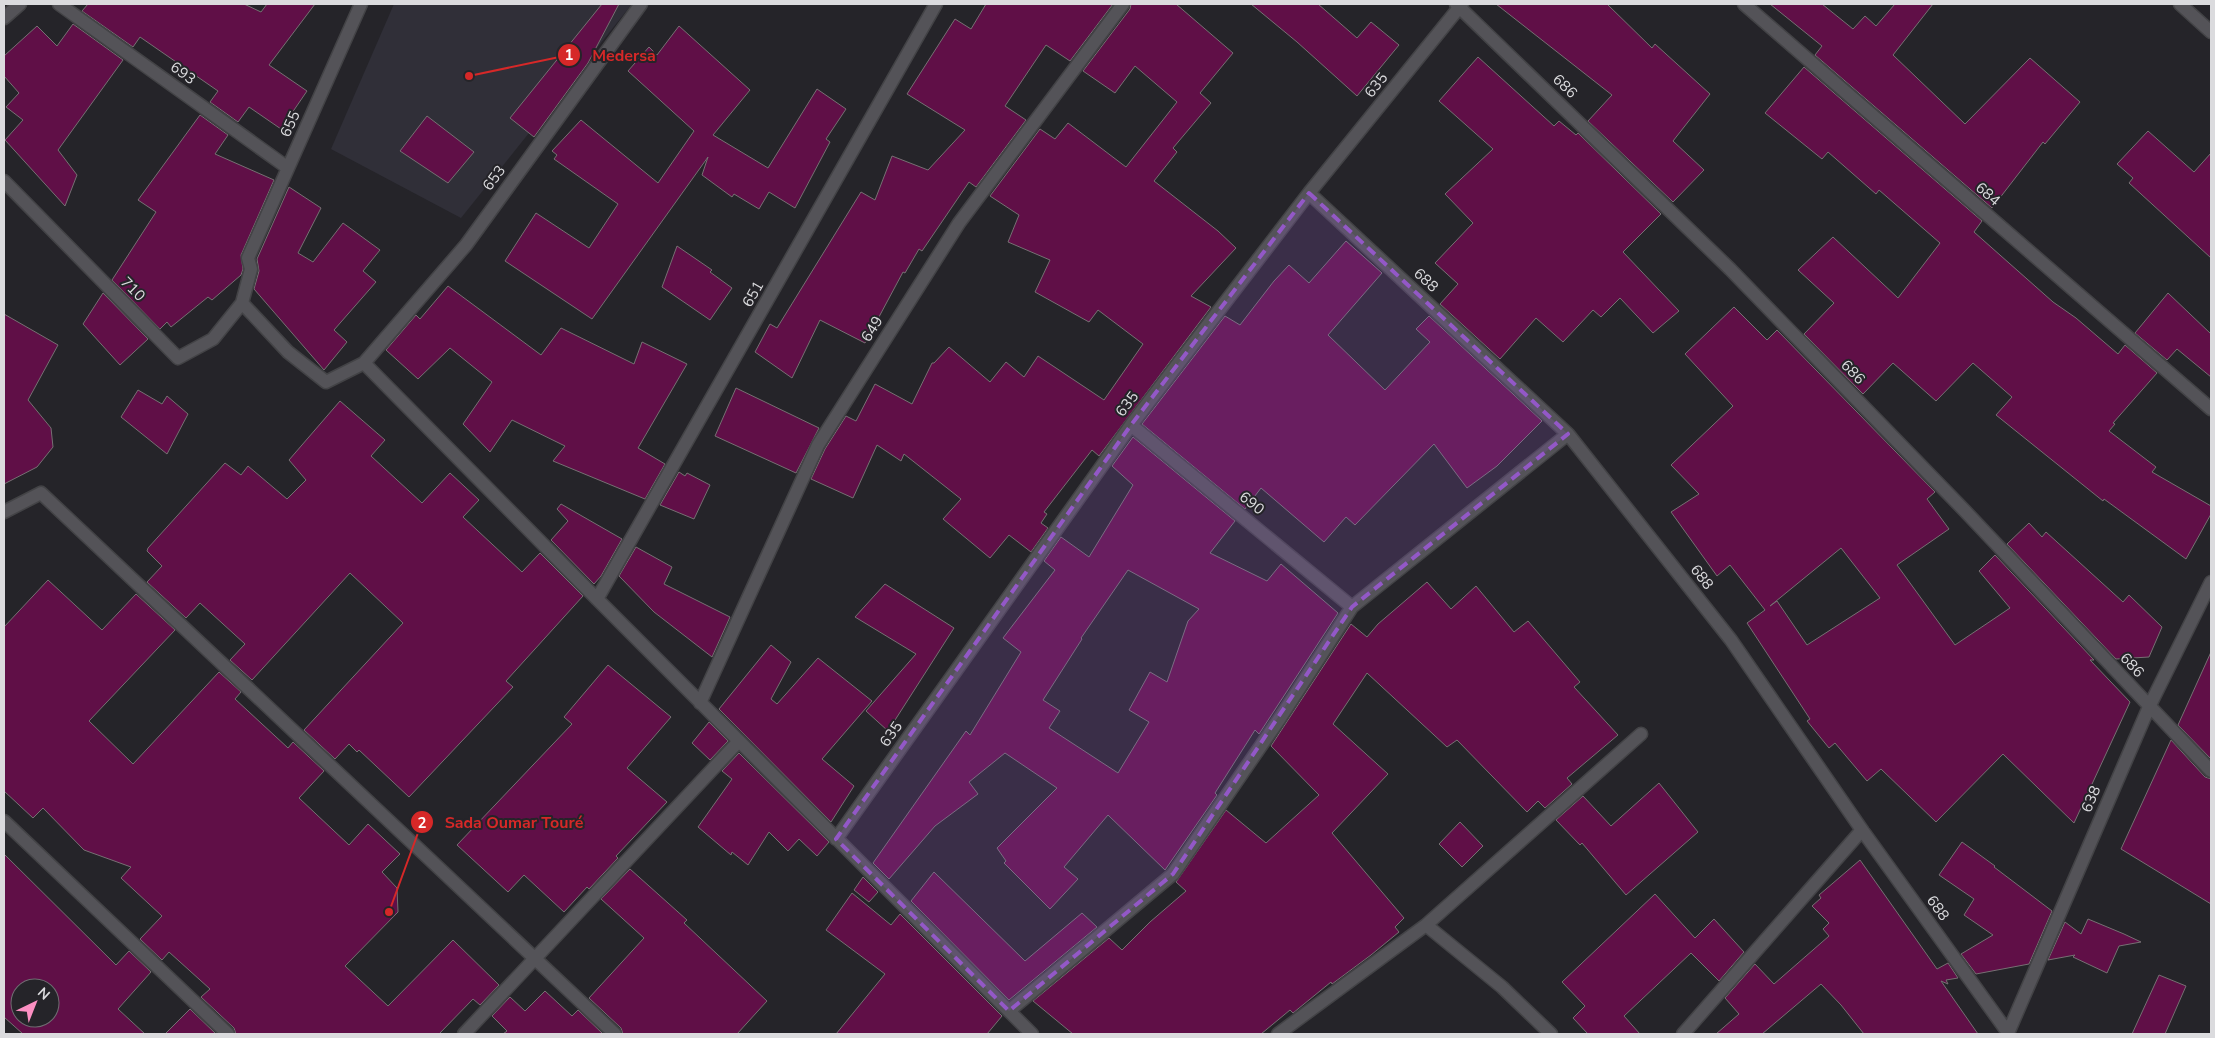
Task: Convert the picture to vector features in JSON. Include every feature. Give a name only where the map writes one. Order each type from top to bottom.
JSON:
[{"type":"street","points":[[4,18],[20,4]]},
{"type":"street","name":"693","points":[[59,4],[288,168]]},
{"type":"street","name":"655","points":[[242,303],[250,269],[248,258],[361,4]]},
{"type":"street","name":"653","points":[[364,363],[466,245],[641,4]]},
{"type":"street","name":"651","points":[[597,599],[936,4]]},
{"type":"street","name":"649","points":[[700,703],[818,445],[959,223],[1123,4]]},
{"type":"street","name":"684","points":[[1744,4],[2211,409]]},
{"type":"street","points":[[2180,4],[2211,32]]},
{"type":"street","name":"635","points":[[836,839],[1131,425],[1309,193],[1459,5]]},
{"type":"street","name":"686","points":[[1459,5],[1730,269],[1965,511],[2149,707],[2211,770]]},
{"type":"street","name":"710","points":[[4,181],[178,358],[213,339],[242,303]]},
{"type":"street","name":"688","points":[[1309,193],[1568,434],[1731,640],[1862,830],[2008,1034]]},
{"type":"street","points":[[242,303],[288,352],[326,382],[364,363],[700,703],[1032,1034]]},
{"type":"street","name":"690","points":[[1131,425],[1352,607]]},
{"type":"street","points":[[1009,1011],[1173,874],[1280,718],[1352,607],[1568,434]]},
{"type":"street","points":[[4,512],[41,493],[615,1034]]},
{"type":"street","name":"638","points":[[2008,1034],[2149,707],[2211,582]]},
{"type":"street","points":[[1278,1034],[1426,925],[1640,734]]},
{"type":"street","points":[[464,1034],[739,741]]},
{"type":"street","points":[[4,821],[228,1034]]},
{"type":"street","points":[[1683,1034],[1862,830]]},
{"type":"street","points":[[1426,925],[1502,987],[1551,1034]]},
{"type":"highlighted area","points":[[1309,193],[1568,434],[1352,607],[1173,874],[1009,1011],[836,839],[1131,425]]},
{"type":"shaded area","points":[[394,4],[632,4],[461,218],[331,149]]},
{"type":"building","points":[[88,4],[244,4],[261,12],[267,4],[315,4],[269,65],[307,91],[281,129],[249,107],[238,122],[210,102],[218,91],[140,37],[133,47],[82,11]]},
{"type":"building","points":[[602,4],[619,4],[588,63],[534,137],[510,118]]},
{"type":"building","points":[[986,4],[1113,4],[1070,61],[1046,45],[1005,106],[1026,120],[976,187],[969,182],[922,251],[919,249],[905,273],[903,272],[865,343],[820,320],[792,378],[755,352],[770,324],[777,328],[861,192],[875,200],[892,156],[928,170],[965,130],[907,94],[955,19],[971,29]]},
{"type":"building","points":[[1131,4],[1176,4],[1233,53],[1200,93],[1211,103],[1173,148],[1177,152],[1154,181],[1218,231],[1236,248],[1191,296],[1211,307],[1099,456],[1092,450],[1044,512],[1047,514],[1041,523],[1048,528],[1031,552],[1009,535],[990,558],[943,519],[961,499],[904,454],[901,461],[877,445],[853,498],[811,479],[825,449],[846,416],[856,421],[875,384],[912,404],[932,363],[949,347],[990,382],[1006,362],[1024,377],[1038,356],[1104,400],[1143,344],[1098,310],[1089,322],[1035,292],[1050,260],[1008,242],[1019,215],[990,196],[1040,129],[1055,139],[1068,123],[1126,167],[1177,102],[1135,66],[1115,93],[1083,71],[1130,9]]},
{"type":"building","points":[[1251,4],[1318,4],[1357,38],[1371,22],[1399,45],[1357,96]]},
{"type":"building","points":[[1496,4],[1607,4],[1652,48],[1655,44],[1710,94],[1673,141],[1704,170],[1673,202],[1588,121],[1612,95]]},
{"type":"building","points":[[1770,4],[1822,4],[1853,29],[1865,16],[1876,26],[1895,4],[1933,4],[1893,55],[1965,124],[2030,58],[2080,102],[2045,144],[2043,142],[1992,208],[1815,55],[1822,46]]},
{"type":"building","points":[[73,24],[123,60],[58,150],[77,175],[65,206],[5,140],[23,120],[6,107],[19,93],[4,76],[4,56],[37,26],[57,46]]},
{"type":"building","points":[[679,26],[750,90],[713,135],[768,168],[817,89],[846,109],[826,139],[830,142],[795,208],[769,192],[759,209],[734,194],[732,197],[702,175],[708,157],[592,319],[505,261],[536,213],[589,248],[618,204],[554,159],[557,155],[552,151],[581,120],[658,183],[694,131],[628,71],[649,47],[657,55]]},
{"type":"building","points":[[1478,57],[1554,126],[1559,121],[1576,135],[1578,133],[1661,214],[1623,252],[1679,311],[1653,333],[1620,298],[1601,317],[1593,310],[1563,342],[1536,318],[1500,359],[1440,304],[1458,284],[1435,263],[1473,223],[1445,194],[1493,149],[1439,101]]},
{"type":"building","points":[[1804,67],[1982,221],[1974,232],[2053,302],[2076,318],[2118,354],[2125,345],[2157,373],[2113,423],[2115,424],[2109,431],[2156,467],[2152,472],[2211,506],[2211,514],[2186,559],[2104,499],[2103,501],[1996,415],[2012,397],[1973,363],[1936,401],[1893,363],[1863,394],[1804,334],[1834,303],[1798,270],[1833,237],[1898,298],[1940,243],[1879,190],[1876,194],[1828,152],[1822,159],[1765,113]]},
{"type":"building","points":[[200,115],[228,135],[215,154],[274,180],[241,255],[243,269],[241,275],[212,300],[208,297],[171,327],[167,322],[160,329],[112,280],[156,212],[138,200]]},
{"type":"building","points":[[427,116],[474,152],[448,183],[400,151]]},
{"type":"building","points":[[2148,131],[2194,172],[2211,153],[2211,258],[2129,183],[2133,178],[2117,164]]},
{"type":"building","points":[[289,187],[321,208],[298,253],[313,262],[343,223],[380,250],[363,271],[376,282],[334,330],[347,342],[324,370],[254,289],[259,271],[257,259]]},
{"type":"building","points":[[1346,241],[1382,273],[1328,335],[1385,390],[1430,342],[1416,329],[1429,316],[1542,421],[1497,466],[1467,488],[1434,444],[1355,525],[1346,517],[1324,542],[1261,488],[1245,509],[1142,424],[1225,316],[1240,325],[1289,265],[1309,283]]},
{"type":"building","points":[[677,246],[712,270],[710,272],[732,288],[710,320],[662,287]]},
{"type":"building","points":[[448,286],[541,355],[561,328],[634,364],[642,342],[687,364],[638,448],[665,464],[645,499],[553,461],[565,446],[512,420],[490,452],[463,424],[492,382],[450,348],[418,379],[386,350],[416,315],[420,319]]},
{"type":"building","points":[[103,293],[148,339],[120,365],[83,324]]},
{"type":"building","points":[[2168,293],[2211,334],[2211,377],[2177,349],[2167,360],[2135,333]]},
{"type":"building","points":[[1734,307],[1767,340],[1777,330],[1935,492],[1927,499],[1949,529],[1897,565],[1955,645],[2010,608],[1979,571],[1995,555],[2094,660],[2090,660],[2130,702],[2074,823],[2003,754],[1936,822],[1881,769],[1867,781],[1835,743],[1829,748],[1807,721],[1810,719],[1747,623],[1765,610],[1730,565],[1717,576],[1671,512],[1699,494],[1671,465],[1733,406],[1685,354]],"holes":[[[1841,548],[1880,598],[1807,645],[1777,601],[1770,606]]]},
{"type":"building","points":[[4,314],[58,345],[28,400],[51,428],[53,447],[37,467],[4,484]]},
{"type":"building","points":[[736,388],[819,428],[796,473],[715,436]]},
{"type":"building","points":[[138,390],[162,404],[167,396],[188,414],[167,454],[121,417]]},
{"type":"building","points":[[340,401],[385,440],[371,456],[422,503],[450,473],[479,500],[463,517],[522,572],[540,553],[583,596],[506,681],[513,687],[409,797],[359,750],[357,752],[349,744],[335,759],[304,730],[403,623],[350,573],[252,680],[230,660],[245,644],[200,603],[186,618],[147,582],[162,566],[147,551],[148,548],[225,463],[241,475],[248,466],[287,499],[306,480],[289,460]]},
{"type":"building","points":[[1133,437],[1235,521],[1210,553],[1267,581],[1281,564],[1338,613],[1259,734],[1255,730],[1215,793],[1217,795],[1165,870],[1108,815],[1064,867],[1078,879],[1050,909],[1004,863],[1006,861],[997,848],[1057,788],[1005,753],[969,782],[978,794],[935,826],[889,879],[873,863],[966,731],[970,735],[1021,652],[1003,638],[1055,570],[1044,561],[1061,537],[1089,557],[1133,485],[1112,466]],"holes":[[[1128,570],[1199,609],[1188,621],[1167,682],[1150,672],[1129,710],[1149,722],[1118,773],[1049,728],[1060,711],[1043,700],[1081,638]]]},
{"type":"building","points":[[679,472],[685,476],[687,473],[710,485],[694,519],[660,505]]},
{"type":"building","points":[[561,504],[622,539],[601,576],[594,584],[551,540],[568,521],[557,509]]},
{"type":"building","points":[[2029,523],[2042,537],[2046,532],[2123,602],[2129,595],[2162,627],[2149,657],[2116,659],[2007,544]]},
{"type":"building","points":[[636,547],[672,567],[664,584],[730,617],[712,657],[654,612],[619,576]]},
{"type":"building","points":[[48,580],[102,630],[136,594],[175,630],[89,721],[133,764],[219,672],[241,692],[235,699],[288,748],[293,742],[324,771],[299,798],[349,845],[368,824],[400,854],[382,872],[397,888],[398,912],[345,966],[388,1006],[453,940],[499,985],[480,1005],[473,999],[439,1034],[236,1034],[234,1028],[201,997],[210,989],[169,952],[162,960],[140,939],[162,916],[121,878],[131,867],[84,850],[43,808],[33,818],[4,791],[4,627]]},
{"type":"building","points":[[1427,582],[1451,609],[1476,586],[1514,632],[1528,621],[1580,682],[1574,687],[1618,735],[1567,778],[1572,784],[1545,808],[1538,801],[1527,812],[1457,740],[1447,747],[1367,673],[1333,724],[1388,774],[1332,833],[1404,918],[1395,927],[1399,932],[1332,984],[1331,982],[1293,1013],[1290,1010],[1261,1034],[1073,1034],[1033,1001],[1109,938],[1122,950],[1150,922],[1186,891],[1176,882],[1226,810],[1266,843],[1319,795],[1271,746],[1351,624],[1367,637],[1378,624]]},
{"type":"building","points":[[885,584],[954,628],[888,731],[866,711],[916,654],[855,617]]},
{"type":"building","points":[[771,645],[791,662],[771,699],[777,704],[818,658],[872,701],[822,759],[854,786],[831,822],[719,709]]},
{"type":"building","points":[[2211,652],[2211,759],[2178,725]]},
{"type":"building","points":[[608,665],[671,717],[627,768],[667,802],[616,856],[618,858],[589,889],[587,887],[564,912],[524,875],[508,892],[457,845],[572,724],[564,717]]},
{"type":"building","points":[[709,722],[728,741],[710,760],[692,743]]},
{"type":"building","points":[[2171,740],[2205,777],[2211,779],[2211,904],[2121,849]]},
{"type":"building","points":[[739,753],[829,842],[817,856],[799,839],[788,851],[769,832],[748,865],[732,852],[731,855],[698,827],[732,779],[722,771]]},
{"type":"building","points":[[1659,783],[1698,832],[1626,895],[1582,843],[1580,845],[1556,820],[1583,796],[1611,826]]},
{"type":"building","points":[[1460,822],[1483,846],[1462,867],[1439,844]]},
{"type":"building","points":[[1962,842],[2052,911],[2029,964],[1976,974],[1961,954],[1993,935],[1964,915],[1974,899],[1939,875]]},
{"type":"building","points":[[4,854],[116,965],[129,951],[151,972],[118,1009],[145,1034],[23,1034],[16,1028],[60,1028],[60,978],[10,978],[10,1022],[4,1017]]},
{"type":"building","points":[[1860,860],[1937,969],[1948,963],[1958,978],[1946,980],[1948,984],[1941,981],[1978,1034],[1864,1034],[1821,984],[1762,1034],[1716,1034],[1739,1014],[1725,998],[1755,964],[1774,984],[1829,936],[1823,929],[1829,923],[1812,906],[1821,898],[1819,895]]},
{"type":"building","points":[[630,869],[687,920],[684,923],[767,1001],[737,1034],[623,1034],[621,1028],[589,998],[644,938],[601,899]]},
{"type":"building","points":[[934,872],[1025,961],[1082,913],[1097,927],[1009,1000],[911,901]]},
{"type":"building","points":[[863,877],[878,892],[869,902],[854,890]]},
{"type":"building","points":[[852,893],[891,925],[900,914],[1002,1016],[987,1034],[836,1034],[885,974],[826,930]]},
{"type":"building","points":[[1655,894],[1695,938],[1714,919],[1744,952],[1719,981],[1691,953],[1624,1016],[1640,1034],[1588,1034],[1573,1018],[1585,1006],[1562,982]]},
{"type":"building","points":[[2088,919],[2141,942],[2119,946],[2107,973],[2073,957],[2075,955],[2048,960],[2065,922],[2081,934]]},
{"type":"building","points":[[2159,975],[2186,986],[2165,1034],[2132,1034]]},
{"type":"building","points":[[545,991],[572,1016],[578,1010],[603,1034],[503,1034],[507,1031],[492,1016],[510,997],[525,1011]]},
{"type":"building","points":[[190,1009],[216,1034],[165,1034]]},
{"type":"place","name":"Medersa","points":[[469,76]]},
{"type":"place","name":"Sada Oumar Touré","points":[[389,912]]}]
